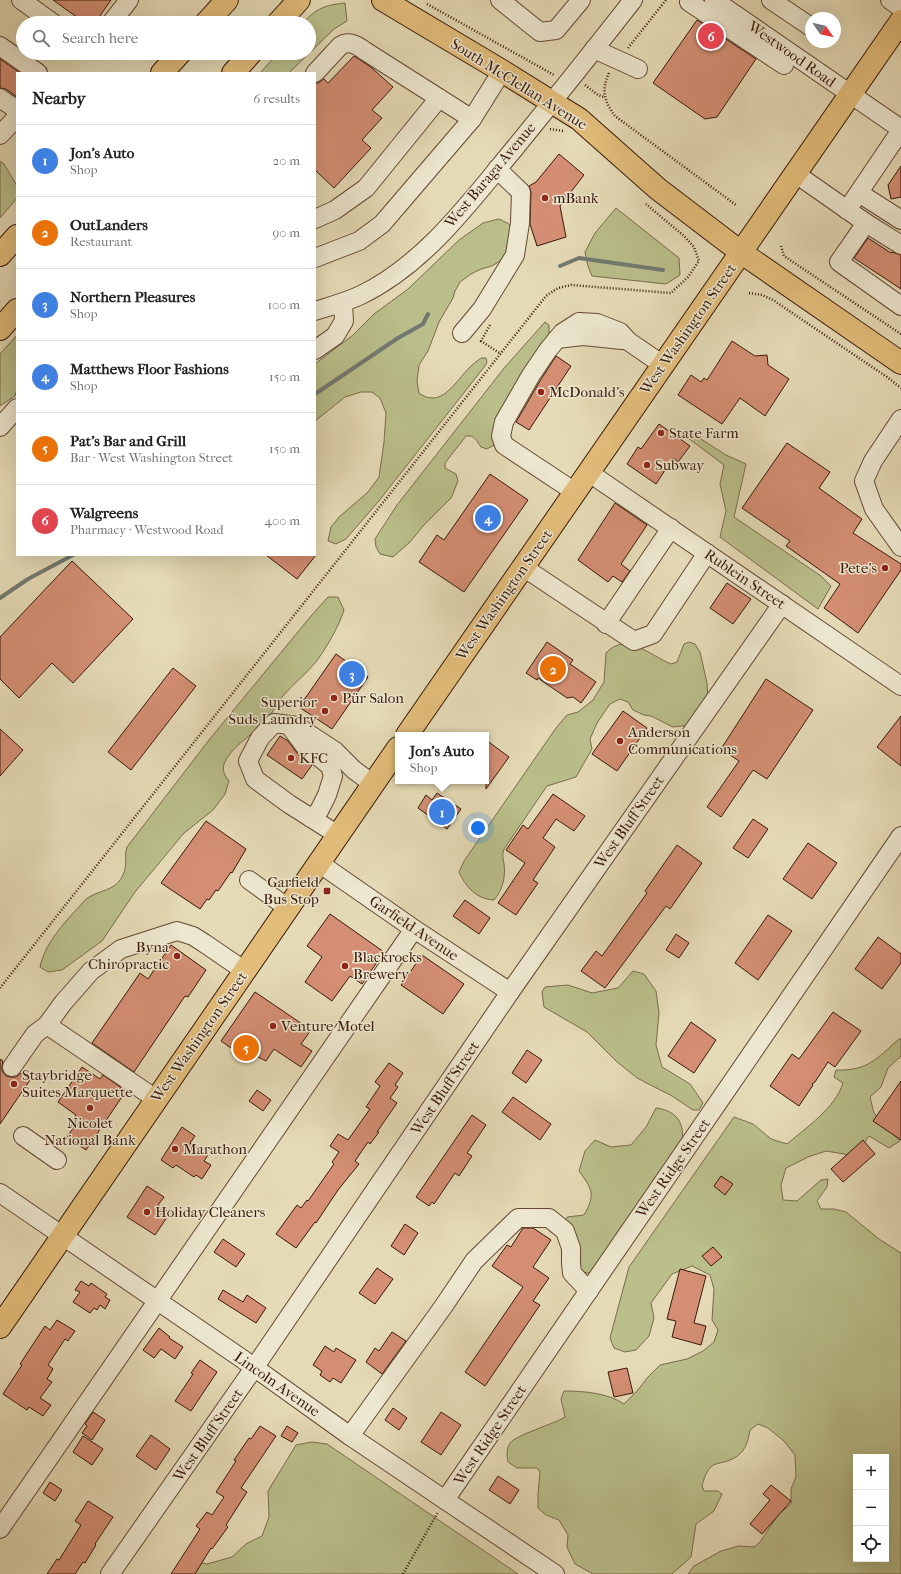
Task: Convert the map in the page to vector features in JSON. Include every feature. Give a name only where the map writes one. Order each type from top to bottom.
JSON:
[{"type":"main road","points":[[212,16],[227,0]]},
{"type":"main road","points":[[284,16],[299,0]]},
{"type":"main road","name":"South McClellan Avenue","points":[[383,0],[552,101],[579,119],[658,188],[742,253],[901,363]]},
{"type":"main road","name":"West Washington Street","points":[[409,732],[588,472],[742,253],[901,21]]},
{"type":"main road","points":[[163,72],[174,60]]},
{"type":"main road","points":[[234,72],[245,60]]},
{"type":"main road","points":[[0,255],[16,237]]},
{"type":"main road","points":[[0,329],[16,311]]},
{"type":"main road","name":"West Washington Street","points":[[0,1327],[395,752]]},
{"type":"street","points":[[21,0],[43,16]]},
{"type":"street","points":[[116,16],[129,0]]},
{"type":"street","points":[[500,0],[540,32],[556,30],[581,0]]},
{"type":"street","name":"West Baraga Avenue","points":[[316,311],[343,303],[367,292],[413,260],[454,219],[497,169],[634,0]]},
{"type":"street","name":"Westwood Road","points":[[714,0],[901,129]]},
{"type":"street","points":[[771,0],[805,23]]},
{"type":"street","points":[[890,0],[901,8]]},
{"type":"street","points":[[689,2],[784,65]]},
{"type":"street","points":[[316,72],[340,46],[345,43],[351,43],[366,51],[472,120]]},
{"type":"street","points":[[0,46],[16,57]]},
{"type":"street","points":[[594,49],[638,69]]},
{"type":"street","points":[[20,60],[37,72]]},
{"type":"street","points":[[316,258],[359,240],[382,224],[472,120],[502,71]]},
{"type":"street","points":[[0,98],[16,109]]},
{"type":"street","points":[[316,219],[335,210],[366,188],[439,98]]},
{"type":"street","points":[[0,135],[16,118]]},
{"type":"street","points":[[847,210],[901,129]]},
{"type":"street","points":[[462,333],[482,309],[515,255],[520,222],[521,192],[497,169]]},
{"type":"street","points":[[796,174],[847,210],[901,245]]},
{"type":"street","points":[[859,193],[901,220]]},
{"type":"street","points":[[866,222],[839,262],[901,306]]},
{"type":"street","points":[[316,349],[335,336],[344,321],[343,303]]},
{"type":"street","points":[[575,492],[504,445],[501,436],[504,422],[548,350],[562,333],[579,322],[598,323],[620,332],[628,341],[663,365]]},
{"type":"street","points":[[0,427],[16,409]]},
{"type":"street","points":[[901,419],[873,461],[864,481],[874,509],[901,547]]},
{"type":"street","name":"Rublein Street","points":[[588,472],[901,686]]},
{"type":"street","points":[[606,624],[671,528]]},
{"type":"street","points":[[523,567],[606,624],[634,641],[653,634],[706,552]]},
{"type":"street","name":"West Bluff Street","points":[[110,1574],[254,1368],[510,992],[782,604]]},
{"type":"street","points":[[338,835],[289,804],[256,779],[248,761],[260,738],[274,723],[298,726],[336,751],[354,770],[373,784]]},
{"type":"street","points":[[289,725],[304,745],[330,766],[332,776],[326,795],[320,811],[311,818]]},
{"type":"street","name":"West Ridge Street","points":[[445,1500],[901,836]]},
{"type":"street","name":"Garfield Avenue","points":[[319,863],[414,929],[510,992]]},
{"type":"street","points":[[249,880],[288,908]]},
{"type":"street","points":[[0,1529],[414,929]]},
{"type":"street","points":[[12,1067],[26,1044],[35,1034],[47,1025],[63,1003],[91,971],[121,949],[177,932],[193,936],[245,971]]},
{"type":"street","points":[[47,1025],[156,1099]]},
{"type":"street","points":[[23,1136],[57,1160]]},
{"type":"street","name":"Lincoln Avenue","points":[[0,1192],[350,1436],[555,1574]]},
{"type":"street","points":[[350,1436],[443,1307],[474,1261],[518,1218],[549,1218],[564,1231],[571,1248],[572,1273],[589,1291]]},
{"type":"path","points":[[666,0],[608,74],[604,94],[607,106],[615,116],[736,205]]},
{"type":"path","points":[[427,4],[547,72]]},
{"type":"path","points":[[583,84],[598,95],[604,97]]},
{"type":"path","points":[[533,126],[542,131],[552,129],[562,131],[567,134]]},
{"type":"path","points":[[0,988],[546,296],[558,288],[571,285],[671,293],[688,277],[699,261],[694,247],[684,236],[643,201]]},
{"type":"path","points":[[781,246],[784,256],[901,334]]},
{"type":"path","points":[[749,293],[762,295],[773,300],[901,388]]},
{"type":"path","points":[[492,323],[481,341],[501,354]]},
{"type":"path","points":[[403,1574],[445,1500]]},
{"type":"green space","points":[[345,3],[347,21],[334,29],[316,47],[316,16],[310,16],[322,8]]},
{"type":"green space","points":[[272,60],[302,60],[290,72],[261,72]]},
{"type":"green space","points":[[0,161],[4,164],[16,184],[16,199],[0,218]]},
{"type":"green space","points":[[616,208],[679,258],[680,275],[666,284],[592,276],[585,252],[595,233]]},
{"type":"green space","points":[[499,219],[509,224],[512,230],[509,249],[500,261],[492,266],[471,274],[460,282],[453,298],[439,322],[428,351],[419,365],[417,381],[419,393],[429,398],[443,395],[469,368],[481,358],[486,358],[487,362],[378,502],[346,539],[336,544],[328,541],[331,527],[339,517],[368,492],[379,477],[386,413],[380,398],[372,392],[361,392],[345,397],[316,420],[316,363],[353,335],[374,314],[408,289],[459,240],[483,223]]},
{"type":"green space","points":[[545,322],[549,325],[549,337],[494,445],[487,449],[481,447],[473,437],[466,436],[445,463],[445,468],[456,474],[458,481],[451,498],[424,525],[410,542],[393,557],[380,554],[376,547],[375,539],[397,505],[505,367]]},
{"type":"green space","points":[[16,336],[16,392],[15,396],[0,406],[0,354]]},
{"type":"green space","points":[[690,432],[726,455],[746,464],[734,517],[821,576],[831,586],[818,609],[720,537],[726,511],[720,484],[724,465],[688,438]]},
{"type":"green space","points":[[328,597],[338,597],[344,610],[332,637],[315,663],[283,696],[265,722],[231,752],[224,764],[223,769],[229,781],[225,794],[213,810],[184,833],[135,892],[102,941],[62,970],[48,972],[40,967],[47,948],[58,930],[86,899],[114,886],[119,882],[125,869],[127,847],[209,740]]},
{"type":"green space","points":[[689,642],[695,644],[700,652],[707,683],[708,699],[690,725],[673,727],[651,716],[644,715],[633,710],[628,702],[620,699],[610,704],[597,723],[590,739],[592,749],[576,777],[547,786],[504,849],[504,879],[497,896],[494,900],[488,899],[477,895],[472,891],[465,883],[459,872],[464,861],[556,728],[567,715],[578,712],[593,700],[604,682],[606,653],[614,647],[622,644],[630,645],[647,651],[671,664],[677,662],[684,644]]},
{"type":"green space","points":[[633,971],[644,974],[656,991],[659,1013],[656,1045],[662,1067],[690,1084],[703,1103],[699,1110],[693,1110],[672,1096],[637,1078],[616,1061],[587,1032],[544,1007],[542,992],[545,987],[568,985],[592,993],[618,988]]},
{"type":"green space","points":[[899,1039],[901,1039],[901,1056],[888,1068],[881,1087],[870,1097],[874,1113],[900,1141],[889,1148],[869,1136],[860,1149],[850,1155],[826,1151],[808,1157],[786,1168],[781,1185],[783,1200],[797,1201],[821,1180],[828,1179],[827,1187],[817,1201],[821,1209],[834,1209],[846,1212],[879,1239],[901,1253],[901,1574],[688,1574],[694,1566],[721,1551],[739,1546],[754,1547],[760,1542],[778,1515],[791,1504],[791,1489],[796,1477],[795,1455],[784,1441],[768,1428],[758,1424],[750,1430],[743,1451],[730,1460],[713,1465],[704,1478],[702,1486],[704,1491],[718,1491],[722,1494],[714,1511],[696,1524],[691,1557],[672,1574],[593,1574],[575,1564],[567,1547],[568,1535],[559,1520],[546,1515],[538,1508],[540,1472],[537,1468],[517,1468],[508,1462],[507,1450],[510,1443],[565,1417],[561,1399],[564,1391],[579,1391],[603,1395],[618,1400],[624,1404],[660,1365],[687,1359],[703,1351],[714,1342],[718,1330],[712,1320],[714,1289],[710,1275],[692,1266],[672,1274],[651,1303],[654,1318],[649,1336],[636,1350],[625,1352],[614,1348],[610,1338],[629,1267],[734,1117],[753,1124],[771,1139],[787,1144],[820,1116],[834,1100],[843,1083],[834,1077],[836,1070],[847,1070],[864,1066],[877,1058]]},
{"type":"green space","points":[[656,1108],[670,1112],[679,1121],[682,1132],[681,1147],[593,1272],[587,1273],[578,1270],[562,1250],[559,1238],[567,1217],[584,1215],[590,1202],[591,1192],[579,1171],[585,1151],[595,1140],[611,1147],[631,1145],[646,1127]]},
{"type":"green space","points":[[312,1442],[327,1444],[518,1574],[191,1574],[197,1562],[207,1564],[232,1557],[246,1544],[262,1536],[269,1517],[268,1491],[296,1445]]},
{"type":"building","points":[[53,0],[111,0],[100,16],[75,16]]},
{"type":"building","points":[[697,20],[756,59],[717,117],[705,119],[653,83]]},
{"type":"building","points":[[354,56],[372,68],[393,87],[372,110],[382,118],[362,140],[371,148],[334,188],[316,171],[316,83],[324,79],[328,83]]},
{"type":"building","points":[[0,59],[19,72],[16,72],[16,96],[6,89],[0,88]]},
{"type":"building","name":"mBank","points":[[559,154],[584,175],[560,206],[566,237],[537,246],[530,224],[531,192],[529,186],[536,182]]},
{"type":"building","points":[[901,166],[901,197],[891,199],[888,185]]},
{"type":"building","points":[[868,238],[891,253],[901,255],[901,289],[854,258]]},
{"type":"building","points":[[732,341],[755,356],[767,355],[768,365],[789,379],[765,416],[740,398],[722,424],[678,395],[691,375],[701,382],[704,378],[707,380]]},
{"type":"building","name":"McDonald's","points":[[556,356],[571,366],[529,430],[516,422]]},
{"type":"building","points":[[659,424],[690,446],[678,462],[673,458],[656,484],[627,464],[638,447],[641,449]]},
{"type":"building","points":[[787,443],[830,472],[819,488],[862,519],[853,533],[901,564],[901,570],[858,633],[824,608],[840,584],[786,546],[790,541],[742,508]]},
{"type":"building","points":[[490,474],[528,500],[464,592],[419,562],[437,535],[444,540]]},
{"type":"building","points":[[615,503],[647,525],[621,564],[630,571],[622,582],[613,576],[608,582],[578,560]]},
{"type":"building","points":[[267,556],[315,556],[297,579]]},
{"type":"building","points":[[72,561],[133,619],[73,683],[52,663],[19,698],[0,679],[0,637]]},
{"type":"building","points":[[727,583],[751,599],[733,624],[710,608]]},
{"type":"building","points":[[547,642],[573,660],[570,664],[596,682],[581,703],[573,697],[567,698],[538,678],[537,680],[526,673]]},
{"type":"building","points":[[336,654],[368,677],[332,729],[299,707]]},
{"type":"building","points":[[173,668],[196,686],[131,770],[108,752]]},
{"type":"building","points":[[766,679],[813,710],[767,779],[753,770],[721,817],[707,807],[739,761],[721,749]]},
{"type":"building","name":"Anderson Communications","points":[[623,711],[647,728],[617,771],[592,754]]},
{"type":"building","points":[[901,716],[901,766],[877,747]]},
{"type":"building","points":[[0,729],[23,750],[0,776]]},
{"type":"building","name":"KFC","points":[[280,736],[288,741],[297,753],[312,765],[302,779],[267,755]]},
{"type":"building","points":[[489,742],[509,757],[486,789],[486,784],[489,784]]},
{"type":"building","points":[[437,793],[461,809],[447,829],[418,808],[426,795],[432,800]]},
{"type":"building","points":[[553,794],[585,816],[574,831],[556,819],[543,838],[555,847],[533,880],[538,883],[516,915],[498,903],[525,863],[506,850],[523,825],[528,829]]},
{"type":"building","points":[[753,819],[768,829],[748,858],[733,848]]},
{"type":"building","points":[[206,821],[246,849],[232,873],[231,872],[218,891],[216,890],[209,900],[207,899],[200,909],[161,883]]},
{"type":"building","points":[[808,843],[837,863],[812,899],[783,879]]},
{"type":"building","points":[[677,845],[702,863],[670,909],[666,906],[605,988],[581,971],[596,951],[602,956],[647,893],[645,891]]},
{"type":"building","points":[[465,900],[490,918],[479,934],[453,916]]},
{"type":"building","name":"Blackrocks Brewery","points":[[330,914],[384,952],[362,984],[350,976],[332,1001],[305,982],[322,957],[307,946]]},
{"type":"building","points":[[768,915],[792,931],[758,980],[735,963]]},
{"type":"building","points":[[676,934],[689,943],[679,958],[666,950]]},
{"type":"building","points":[[878,937],[901,954],[901,963],[882,989],[855,969]]},
{"type":"building","points":[[171,945],[206,970],[188,997],[185,996],[134,1072],[92,1043],[140,973],[148,979]]},
{"type":"building","points":[[422,955],[464,984],[443,1014],[401,985]]},
{"type":"building","name":"Venture Motel","points":[[255,992],[311,1030],[301,1044],[312,1051],[301,1067],[274,1049],[266,1061],[254,1055],[250,1061],[221,1041]]},
{"type":"building","points":[[833,1012],[861,1031],[835,1067],[828,1062],[815,1082],[812,1084],[813,1085],[799,1106],[770,1086],[792,1054],[799,1059]]},
{"type":"building","points":[[691,1022],[716,1040],[694,1073],[668,1056]]},
{"type":"building","points":[[527,1050],[542,1060],[526,1083],[512,1073]]},
{"type":"building","name":"Staybridge Suites Marquette","points":[[0,1059],[3,1061],[2,1071],[6,1076],[16,1077],[21,1073],[30,1080],[0,1124]]},
{"type":"building","points":[[389,1063],[403,1073],[395,1085],[398,1087],[390,1098],[397,1103],[377,1132],[379,1132],[370,1144],[368,1142],[355,1161],[359,1164],[296,1248],[276,1234],[297,1205],[301,1208],[307,1200],[308,1201],[334,1164],[332,1162],[339,1152],[330,1146],[338,1134],[348,1140],[370,1109],[366,1107],[380,1086],[375,1082]]},
{"type":"building","name":"Nicolet National Bank","points":[[82,1067],[100,1079],[103,1075],[126,1091],[86,1150],[67,1137],[74,1127],[70,1124],[76,1115],[58,1102]]},
{"type":"building","points":[[901,1081],[901,1140],[873,1121]]},
{"type":"building","points":[[257,1090],[271,1100],[263,1111],[249,1101]]},
{"type":"building","points":[[513,1097],[551,1124],[540,1140],[502,1112]]},
{"type":"building","points":[[472,1115],[486,1125],[467,1153],[472,1156],[459,1176],[455,1173],[434,1204],[432,1202],[429,1206],[416,1197]]},
{"type":"building","points":[[182,1127],[195,1136],[190,1143],[208,1155],[204,1161],[211,1165],[202,1179],[196,1175],[194,1177],[176,1165],[173,1168],[161,1160]]},
{"type":"building","points":[[863,1140],[875,1154],[843,1182],[831,1169]]},
{"type":"building","points":[[721,1176],[733,1184],[725,1195],[714,1186]]},
{"type":"building","points":[[147,1186],[164,1197],[158,1205],[170,1213],[155,1235],[127,1217]]},
{"type":"building","points":[[405,1224],[418,1233],[404,1255],[391,1246]]},
{"type":"building","points":[[523,1228],[533,1228],[551,1240],[533,1267],[549,1278],[533,1301],[540,1305],[485,1386],[465,1372],[523,1287],[492,1266],[507,1245],[511,1247]]},
{"type":"building","points":[[223,1239],[245,1254],[236,1267],[214,1252]]},
{"type":"building","points":[[713,1247],[722,1257],[711,1266],[702,1256]]},
{"type":"building","points":[[377,1268],[393,1279],[375,1304],[359,1293]]},
{"type":"building","points":[[680,1269],[706,1276],[694,1323],[706,1326],[701,1345],[672,1337],[676,1321],[667,1319]]},
{"type":"building","points":[[81,1281],[89,1286],[91,1283],[107,1294],[105,1297],[110,1300],[105,1309],[100,1305],[97,1310],[94,1308],[90,1313],[73,1302],[80,1292],[75,1290]]},
{"type":"building","points":[[223,1290],[243,1302],[247,1295],[266,1308],[256,1323],[218,1299]]},
{"type":"building","points":[[57,1320],[75,1331],[68,1341],[65,1339],[48,1365],[53,1369],[47,1379],[52,1382],[40,1398],[51,1405],[43,1416],[29,1407],[27,1410],[3,1394],[22,1365],[20,1364],[45,1326],[50,1330]]},
{"type":"building","points":[[159,1328],[170,1337],[169,1338],[183,1347],[175,1359],[161,1349],[154,1358],[143,1350]]},
{"type":"building","points":[[392,1332],[406,1341],[382,1374],[366,1362],[375,1348],[379,1351]]},
{"type":"building","points":[[325,1346],[334,1352],[336,1348],[356,1360],[341,1383],[333,1378],[330,1382],[320,1375],[322,1371],[313,1365]]},
{"type":"building","points":[[200,1360],[217,1372],[191,1411],[175,1401],[193,1374],[191,1373]]},
{"type":"building","points":[[627,1368],[633,1393],[614,1397],[608,1372]]},
{"type":"building","points":[[393,1408],[407,1418],[399,1430],[385,1420]]},
{"type":"building","points":[[93,1412],[105,1420],[92,1440],[82,1433],[87,1426],[85,1424]]},
{"type":"building","points":[[441,1412],[461,1425],[441,1455],[421,1442]]},
{"type":"building","points":[[260,1426],[276,1436],[241,1488],[247,1492],[226,1525],[228,1527],[212,1549],[211,1548],[195,1574],[171,1574],[200,1529],[196,1526],[207,1512],[212,1515],[224,1497],[216,1492],[236,1461],[234,1460],[249,1438],[251,1439]]},
{"type":"building","points":[[287,1426],[298,1433],[292,1442],[281,1436]]},
{"type":"building","points":[[151,1435],[170,1449],[156,1470],[136,1456]]},
{"type":"building","points":[[83,1436],[103,1449],[92,1465],[73,1452]]},
{"type":"building","points":[[498,1476],[519,1490],[510,1504],[489,1490]]},
{"type":"building","points":[[50,1482],[62,1490],[55,1501],[43,1493]]},
{"type":"building","points":[[771,1485],[791,1501],[762,1534],[750,1524],[770,1500],[763,1494]]},
{"type":"building","points":[[88,1501],[113,1517],[95,1544],[96,1545],[85,1563],[83,1562],[75,1574],[47,1574],[57,1559],[59,1560],[81,1525],[75,1521]]},
{"type":"waterway","points":[[560,266],[579,258],[663,270]]},
{"type":"waterway","points":[[316,393],[398,338],[423,324],[428,314]]},
{"type":"waterway","points":[[0,598],[28,579],[71,556]]},
{"type":"place","name":"Walgreens","points":[[711,36]]},
{"type":"place","name":"mBank","points":[[545,198]]},
{"type":"place","name":"McDonald's","points":[[541,392]]},
{"type":"place","name":"State Farm","points":[[661,433]]},
{"type":"place","name":"Subway","points":[[647,465]]},
{"type":"place","name":"Matthews Floor Fashions","points":[[488,518]]},
{"type":"place","name":"Pete's","points":[[885,568]]},
{"type":"place","name":"OutLanders","points":[[553,669]]},
{"type":"place","name":"Northern Pleasures","points":[[352,674]]},
{"type":"place","name":"Pür Salon","points":[[334,698]]},
{"type":"place","name":"Superior Suds Laundry","points":[[325,711]]},
{"type":"place","name":"Anderson Communications","points":[[620,741]]},
{"type":"place","name":"KFC","points":[[291,758]]},
{"type":"place","name":"Jon's Auto","points":[[442,812]]},
{"type":"place","name":"Garfield Bus Stop","points":[[327,891]]},
{"type":"place","name":"Byna Chiropractic","points":[[177,956]]},
{"type":"place","name":"Blackrocks Brewery","points":[[345,966]]},
{"type":"place","name":"Venture Motel","points":[[273,1026]]},
{"type":"place","name":"Pat's Bar and Grill","points":[[246,1048]]},
{"type":"place","name":"Staybridge Suites Marquette","points":[[14,1084]]},
{"type":"place","name":"Nicolet National Bank","points":[[90,1108]]},
{"type":"place","name":"Marathon","points":[[175,1149]]},
{"type":"place","name":"Holiday Cleaners","points":[[147,1212]]}]
